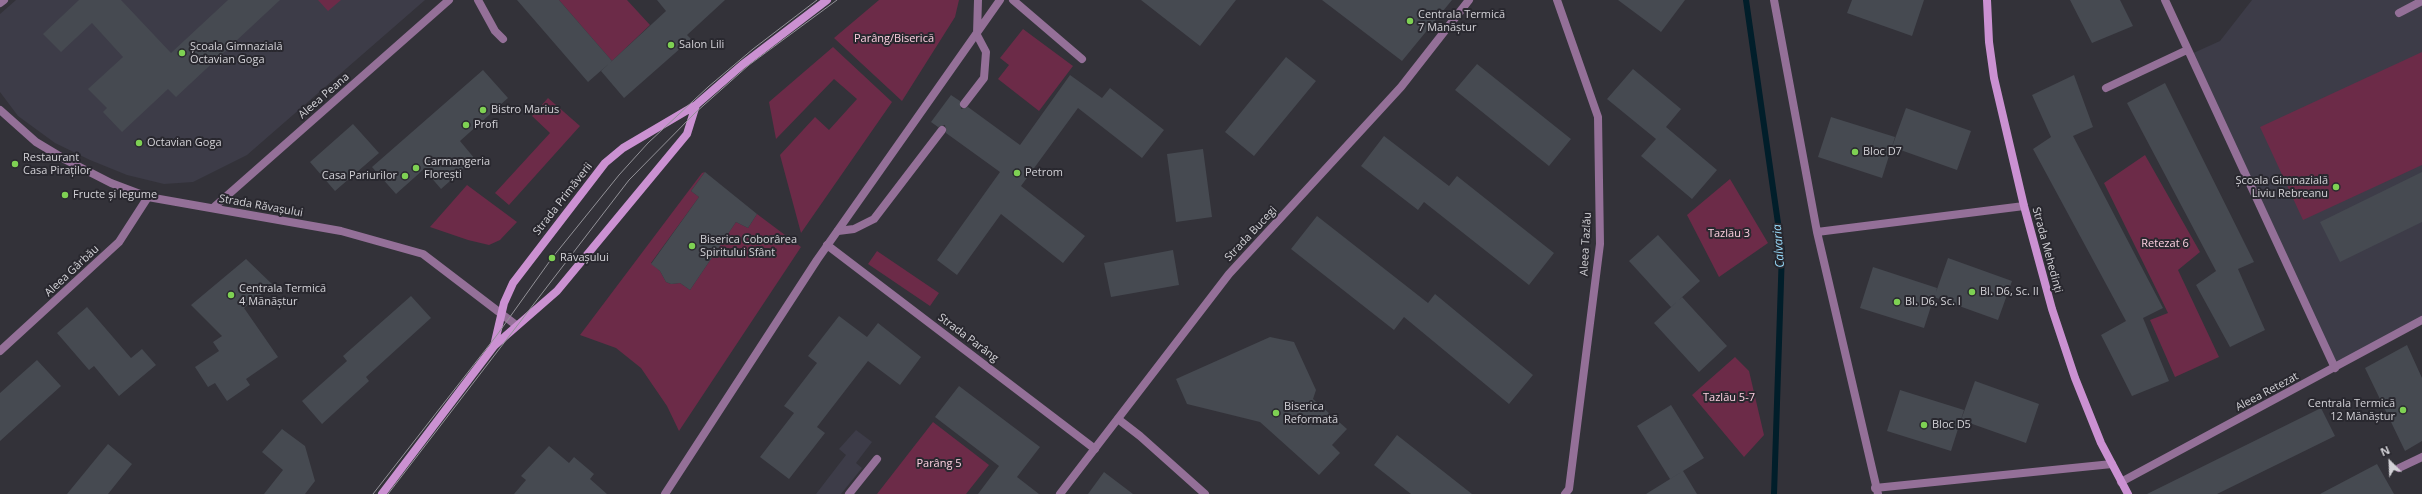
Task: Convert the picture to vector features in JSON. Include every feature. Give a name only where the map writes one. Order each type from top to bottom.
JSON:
[{"type":"main road","name":"Strada Primăverii","points":[[494,346],[501,314],[508,293],[517,277],[605,163],[623,148],[696,105],[748,61],[827,0]]},
{"type":"main road","name":"Strada Mehedinți","points":[[1987,0],[1989,42],[1994,78],[2024,206],[2052,309],[2075,378],[2101,443],[2128,494]]},
{"type":"main road","name":"Strada Primăverii","points":[[382,494],[494,346],[516,325],[557,291],[687,134],[696,105]]},
{"type":"street","points":[[0,3],[4,0]]},
{"type":"street","name":"Aleea Peana","points":[[213,208],[449,0]]},
{"type":"street","points":[[478,0],[495,31],[503,39]]},
{"type":"street","points":[[964,104],[984,78],[986,52],[977,35],[978,0]]},
{"type":"street","points":[[665,494],[828,245],[977,35],[1000,0]]},
{"type":"street","points":[[1013,0],[1082,59]]},
{"type":"street","name":"Strada Bucegi","points":[[1060,494],[1230,274],[1401,87],[1469,0]]},
{"type":"street","name":"Aleea Tazlău","points":[[1557,0],[1598,117],[1600,244],[1569,492]]},
{"type":"street","points":[[1774,0],[1817,232],[1877,491],[2112,464]]},
{"type":"street","points":[[2165,0],[2335,368]]},
{"type":"street","points":[[2399,13],[2422,0]]},
{"type":"street","points":[[2106,88],[2187,50]]},
{"type":"street","name":"Strada Răvașului","points":[[0,110],[36,142],[66,160],[111,182],[148,197],[341,231],[423,254],[516,325]]},
{"type":"street","points":[[838,231],[854,229],[874,219],[942,130]]},
{"type":"street","name":"Aleea Gârbău","points":[[0,351],[119,242],[148,197]]},
{"type":"street","points":[[1817,232],[2024,206]]},
{"type":"street","name":"Strada Parâng","points":[[828,245],[1095,449]]},
{"type":"street","name":"Aleea Retezat","points":[[2121,482],[2422,320]]},
{"type":"street","points":[[1118,420],[1140,436],[1205,494]]},
{"type":"street","points":[[2399,468],[2422,457]]},
{"type":"street","points":[[849,494],[877,459]]},
{"type":"shaded area","name":"Școala Gimnazială Octavian Goga","points":[[16,0],[425,0],[247,155],[193,182],[164,184],[127,175],[90,160],[55,143],[18,116],[0,92],[0,14]]},
{"type":"shaded area","name":"Școala Gimnazială Liviu Rebreanu","points":[[2252,0],[2422,0],[2422,320],[2335,368],[2189,55],[2220,41]]},
{"type":"shaded area","points":[[856,430],[872,442],[856,463],[862,468],[841,494],[816,494],[846,455],[839,449]]},
{"type":"green space","points":[[318,0],[341,0],[328,11]]},
{"type":"green space","points":[[559,0],[627,0],[650,25],[612,61]]},
{"type":"green space","name":"Parâng/Biserică","points":[[879,0],[959,0],[955,17],[902,101],[834,38]]},
{"type":"green space","points":[[1023,29],[1073,66],[1039,111],[998,79],[1009,65],[1000,58]]},
{"type":"green space","points":[[833,47],[892,102],[801,233],[780,155],[815,117],[829,130],[857,99],[834,79],[776,139],[769,102]]},
{"type":"green space","points":[[2422,52],[2422,165],[2303,220],[2260,127]]},
{"type":"green space","points":[[548,98],[580,126],[509,205],[495,193],[550,133],[532,116]]},
{"type":"green space","name":"Retezat 6","points":[[2145,155],[2200,252],[2178,270],[2219,357],[2175,377],[2150,320],[2168,313],[2104,183]]},
{"type":"green space","points":[[705,172],[691,191],[699,197],[651,263],[660,271],[666,282],[671,284],[680,283],[690,290],[736,222],[748,228],[757,214],[801,247],[679,431],[667,406],[641,368],[616,348],[580,335],[702,173]]},
{"type":"green space","name":"Tazlău 3","points":[[1730,179],[1768,243],[1719,277],[1687,215]]},
{"type":"green space","points":[[467,185],[517,222],[500,240],[489,245],[468,240],[430,227]]},
{"type":"green space","points":[[877,251],[939,293],[930,306],[868,264]]},
{"type":"green space","name":"Tazlău 5-7","points":[[1735,357],[1749,371],[1764,435],[1744,457],[1692,395]]},
{"type":"green space","name":"Parâng 5","points":[[933,422],[989,465],[966,494],[877,494]]},
{"type":"building","points":[[79,0],[121,0],[171,53],[228,0],[280,0],[176,97],[168,89],[122,132],[103,112],[107,108],[88,89],[123,57],[92,23],[61,52],[43,34]]},
{"type":"building","points":[[517,0],[559,0],[612,61],[588,82]]},
{"type":"building","points":[[657,0],[725,0],[687,35],[691,39],[624,98],[601,71],[666,11]]},
{"type":"building","points":[[1141,0],[1236,0],[1200,46]]},
{"type":"building","name":"Centrala Termică 7 Mănăștur","points":[[1322,0],[1452,0],[1402,61]]},
{"type":"building","points":[[1618,0],[1685,0],[1661,32]]},
{"type":"building","points":[[1852,0],[1924,0],[1912,36],[1847,13]]},
{"type":"building","points":[[2070,0],[2120,0],[2133,26],[2092,43]]},
{"type":"building","points":[[1286,57],[1316,81],[1254,156],[1225,132]]},
{"type":"building","points":[[1477,64],[1571,139],[1549,166],[1455,90]]},
{"type":"building","points":[[1633,69],[1681,109],[1666,127],[1717,170],[1692,199],[1641,156],[1656,139],[1607,99]]},
{"type":"building","points":[[483,70],[508,98],[460,141],[475,159],[441,189],[424,169],[396,194],[372,167]]},
{"type":"building","points":[[1070,75],[1102,98],[1110,88],[1164,130],[1142,158],[1078,108],[1021,186],[1085,236],[1063,263],[1001,214],[957,275],[937,260],[1000,172],[946,133],[945,125],[938,127],[931,122],[951,95],[960,101],[961,109],[968,107],[1020,145]]},
{"type":"building","points":[[2074,75],[2093,127],[2073,136],[2163,308],[2143,318],[2169,381],[2132,396],[2101,335],[2126,321],[2033,149],[2051,137],[2032,95]]},
{"type":"building","points":[[2165,83],[2254,262],[2238,269],[2265,330],[2230,347],[2196,285],[2216,271],[2127,103]]},
{"type":"building","points":[[1906,108],[1971,131],[1957,170],[1892,147]]},
{"type":"building","name":"Bloc D7","points":[[1831,117],[1895,137],[1882,178],[1818,157]]},
{"type":"building","points":[[353,124],[379,153],[335,191],[310,162]]},
{"type":"building","points":[[1384,136],[1449,186],[1457,176],[1554,253],[1529,285],[1424,202],[1418,210],[1361,166]]},
{"type":"building","points":[[1203,149],[1212,217],[1176,222],[1167,154]]},
{"type":"building","name":"Biserica Coborârea Spiritului Sfânt","points":[[705,172],[757,214],[748,228],[736,222],[690,290],[680,283],[671,284],[666,282],[660,271],[651,264],[699,197],[691,191]]},
{"type":"building","points":[[2422,172],[2422,222],[2340,262],[2320,222]]},
{"type":"building","points":[[1317,216],[1428,303],[1435,294],[1533,375],[1509,404],[1404,317],[1394,330],[1291,249]]},
{"type":"building","points":[[1658,235],[1700,281],[1671,307],[1629,261]]},
{"type":"building","points":[[1173,250],[1179,285],[1111,297],[1104,263]]},
{"type":"building","points":[[1948,258],[2012,281],[1998,320],[1934,297],[1924,328],[1860,308],[1873,267],[1937,288],[1936,292]]},
{"type":"building","points":[[246,259],[273,285],[244,308],[278,357],[246,379],[250,385],[227,401],[215,383],[208,387],[195,367],[219,351],[213,342],[222,336],[191,305]]},
{"type":"building","points":[[411,296],[431,318],[366,377],[369,381],[322,424],[302,401],[347,361],[343,356]]},
{"type":"building","points":[[1682,297],[1727,346],[1699,372],[1654,323]]},
{"type":"building","points":[[87,307],[131,358],[142,349],[156,365],[119,396],[94,366],[89,370],[57,333]]},
{"type":"building","points":[[839,316],[867,337],[878,323],[921,357],[900,385],[868,361],[817,427],[825,433],[789,479],[760,457],[794,413],[784,406],[817,363],[808,356]]},
{"type":"building","name":"Biserica Reformată","points":[[1270,337],[1294,342],[1316,390],[1313,399],[1347,429],[1332,445],[1340,453],[1319,475],[1260,422],[1187,404],[1176,379]]},
{"type":"building","name":"Centrala Termică 12 Mănăștur","points":[[2407,345],[2422,378],[2422,441],[2405,451],[2365,368]]},
{"type":"building","points":[[37,360],[61,386],[0,441],[0,393]]},
{"type":"building","points":[[1975,381],[2039,404],[2026,443],[1961,420]]},
{"type":"building","points":[[959,386],[1040,447],[1017,477],[1039,494],[978,494],[999,466],[935,417]]},
{"type":"building","name":"Bloc D5","points":[[1900,390],[1964,410],[1951,451],[1887,431]]},
{"type":"building","points":[[1671,405],[1704,458],[1670,479],[1637,426]]},
{"type":"building","points":[[2321,408],[2335,436],[2217,494],[2147,494]]},
{"type":"building","points":[[282,429],[305,446],[315,481],[305,494],[264,494],[283,470],[262,452]]},
{"type":"building","points":[[1397,435],[1472,494],[1411,494],[1374,465]]},
{"type":"building","points":[[108,444],[132,464],[108,494],[67,494]]},
{"type":"building","points":[[549,446],[569,463],[574,457],[594,474],[590,479],[607,494],[514,494],[526,480],[521,476]]},
{"type":"building","points":[[2377,464],[2394,494],[2320,494]]},
{"type":"building","points":[[1683,471],[1697,494],[1646,494]]},
{"type":"building","points":[[1104,472],[1133,494],[1088,494]]},
{"type":"waterway","name":"Calvaria","points":[[1746,0],[1782,251],[1774,494]]},
{"type":"tram line","points":[[373,494],[497,335],[552,258],[619,175],[648,143],[708,87],[753,49],[817,0]]},
{"type":"tram line","points":[[388,494],[629,180],[695,113],[749,65],[837,0]]},
{"type":"place","name":"Centrala Termică 7 Mănăștur","points":[[1410,21]]},
{"type":"place","name":"Salon Lili","points":[[671,45]]},
{"type":"place","name":"Școala Gimnazială Octavian Goga","points":[[182,53]]},
{"type":"place","name":"Bistro Marius","points":[[483,110]]},
{"type":"place","name":"Profi","points":[[466,125]]},
{"type":"place","name":"Octavian Goga","points":[[139,143]]},
{"type":"place","name":"Bloc D7","points":[[1855,152]]},
{"type":"place","name":"Restaurant Casa Piraților","points":[[15,164]]},
{"type":"place","name":"Carmangeria Florești","points":[[416,168]]},
{"type":"place","name":"Petrom","points":[[1017,173]]},
{"type":"place","name":"Casa Pariurilor","points":[[405,176]]},
{"type":"place","name":"Școala Gimnazială Liviu Rebreanu","points":[[2336,187]]},
{"type":"place","name":"Fructe și legume","points":[[65,195]]},
{"type":"place","name":"Biserica Coborârea Spiritului Sfânt","points":[[692,246]]},
{"type":"place","name":"Răvașului","points":[[552,258]]},
{"type":"place","name":"Bl. D6, Sc. II","points":[[1972,292]]},
{"type":"place","name":"Centrala Termică 4 Mănăștur","points":[[231,295]]},
{"type":"place","name":"Bl. D6, Sc. I","points":[[1897,302]]},
{"type":"place","name":"Centrala Termică 12 Mănăștur","points":[[2403,410]]},
{"type":"place","name":"Biserica Reformată","points":[[1276,413]]},
{"type":"place","name":"Bloc D5","points":[[1924,425]]}]
